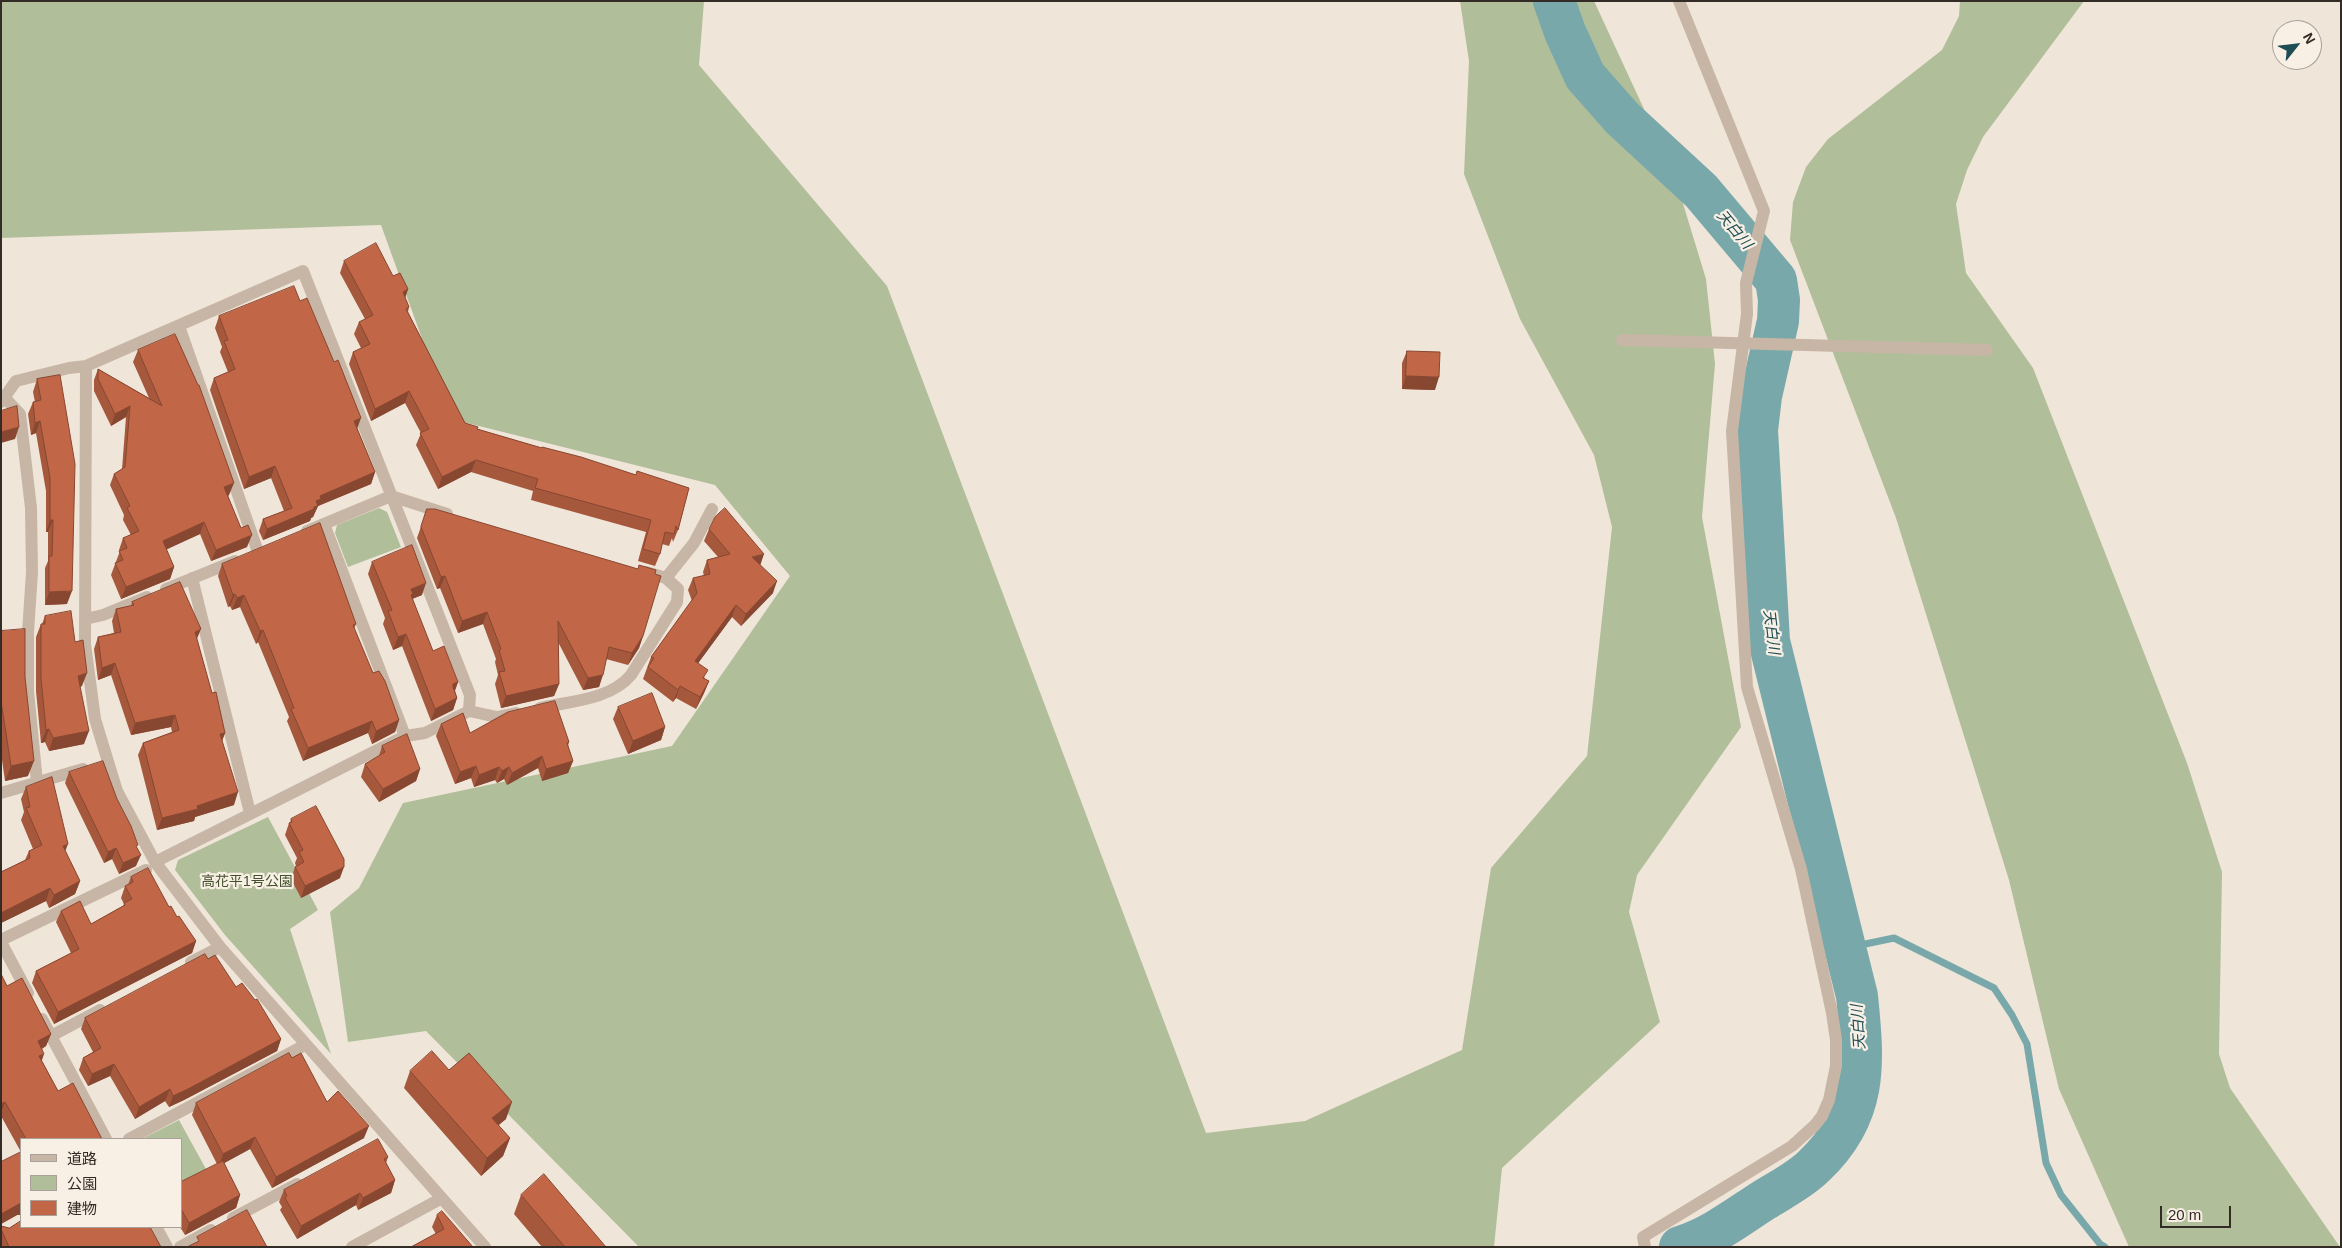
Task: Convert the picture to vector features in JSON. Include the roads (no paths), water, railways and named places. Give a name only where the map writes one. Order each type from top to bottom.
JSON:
[{"type":"street","points":[[1644,1242],[1792,1146],[1815,1125],[1822,1116],[1829,1100],[1835,1075],[1836,1040],[1832,1013],[1800,869],[1746,687],[1732,431],[1747,314],[1746,283],[1764,212],[1679,1]]},
{"type":"street","points":[[37,782],[28,691],[28,632],[32,572],[31,508],[20,414],[3,400],[16,381],[69,368],[86,366],[303,271],[470,695],[469,710]]},
{"type":"street","points":[[85,619],[104,615],[262,550],[179,326]]},
{"type":"street","points":[[1622,340],[1987,350]]},
{"type":"street","points":[[86,366],[85,619],[88,680],[95,719],[117,791],[156,863],[220,947],[383,1138],[442,1198],[486,1247]]},
{"type":"street","points":[[291,538],[391,496],[455,516]]},
{"type":"street","points":[[666,578],[694,544],[712,509]]},
{"type":"street","points":[[324,524],[405,736]]},
{"type":"street","points":[[105,1138],[1,941],[405,736],[425,732],[469,710],[497,717],[608,693],[624,684],[677,602],[678,589],[666,578],[638,570]]},
{"type":"street","points":[[192,578],[250,813]]},
{"type":"street","points":[[1,793],[107,761]]},
{"type":"street","points":[[178,970],[220,947]]},
{"type":"street","points":[[51,1036],[110,1005]]},
{"type":"street","points":[[131,1138],[305,1045]]},
{"type":"street","points":[[180,1247],[310,1177]]},
{"type":"street","points":[[352,1247],[442,1198]]},
{"type":"street","points":[[157,1228],[167,1247]]},
{"type":"waterway","name":"天白川","points":[[1554,1],[1565,32],[1585,76],[1622,118],[1701,191],[1776,280],[1779,300],[1778,321],[1761,396],[1757,430],[1769,641],[1857,996],[1861,1044],[1861,1067],[1858,1088],[1853,1108],[1844,1128],[1832,1147],[1814,1166],[1796,1180],[1703,1238],[1680,1247]]},
{"type":"waterway","points":[[1846,948],[1894,938],[1994,988],[2012,1015],[2027,1044],[2046,1163],[2061,1195],[2100,1244],[2105,1247]]},
{"type":"park label","name":"高花平1号公園","points":[[247,882]]}]
